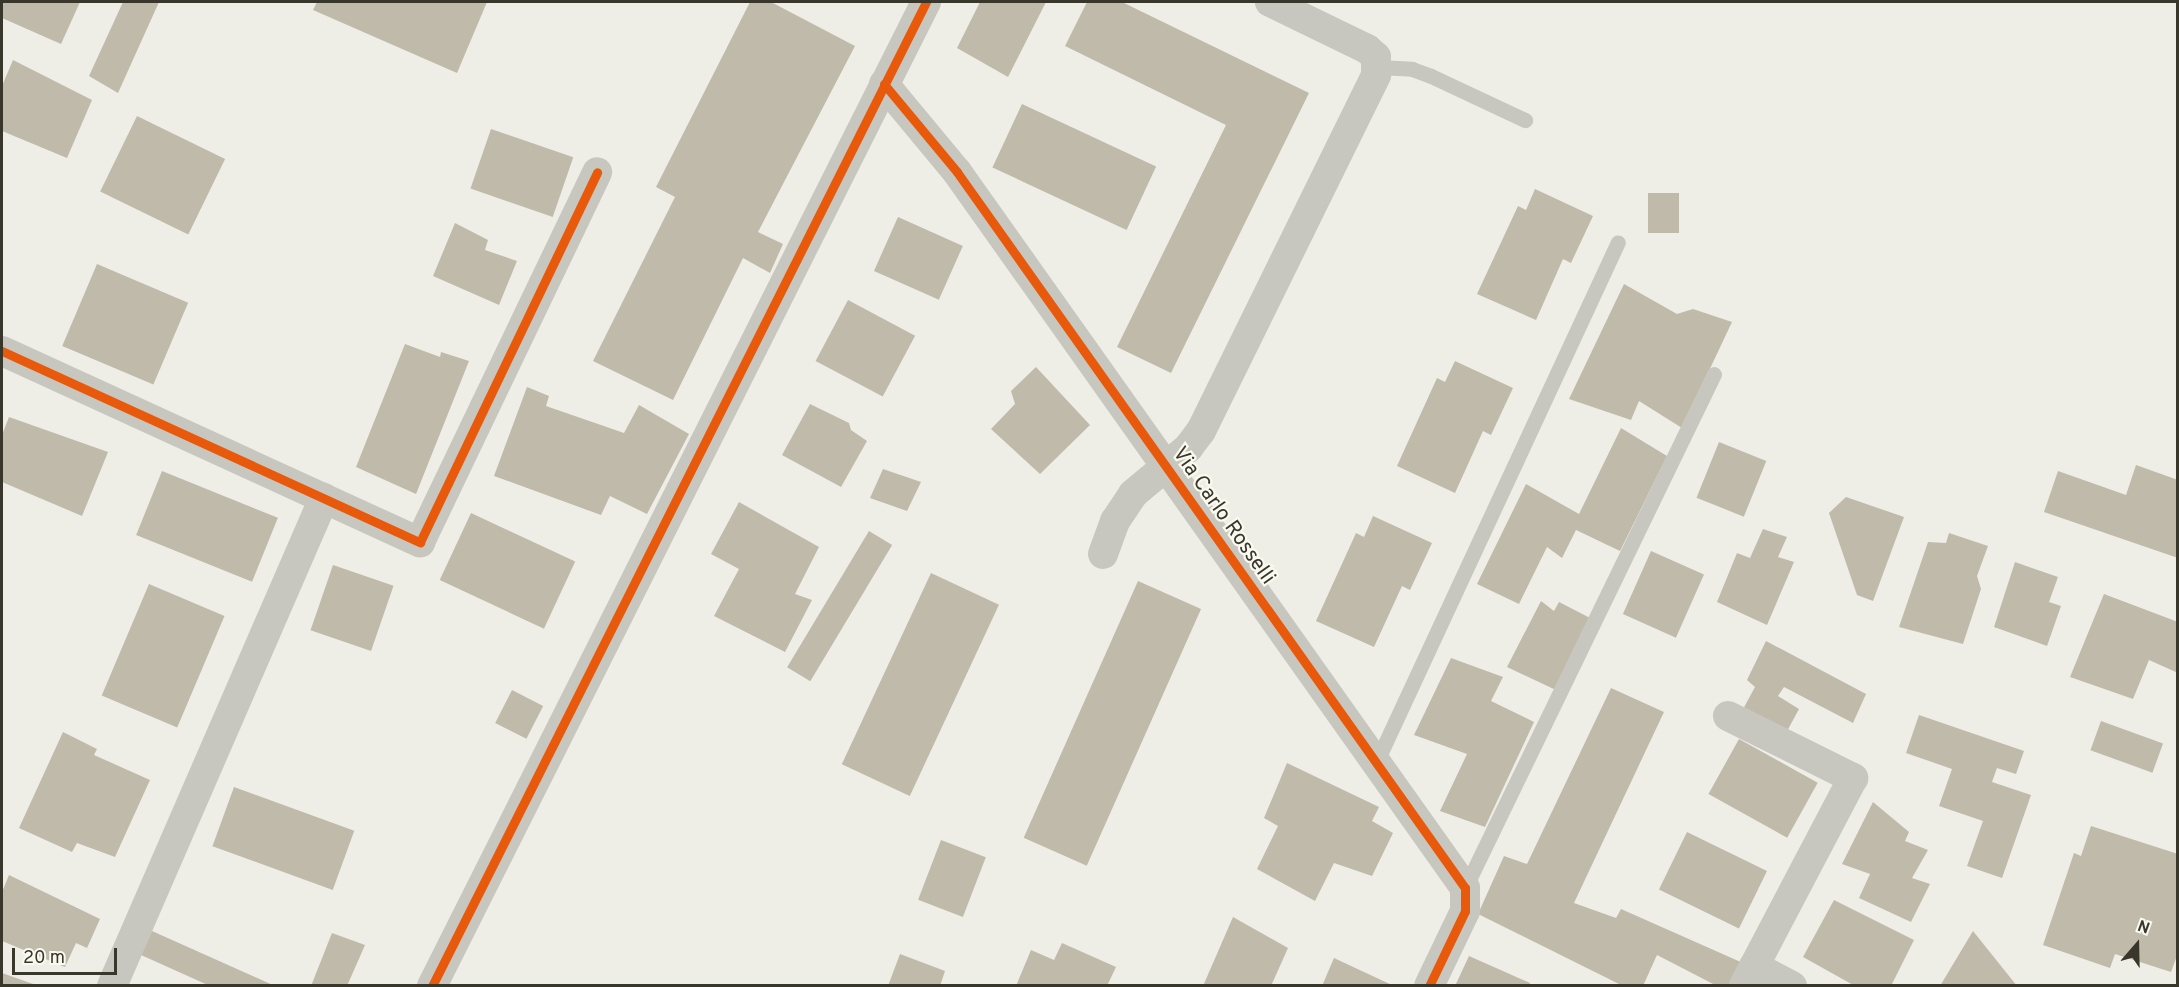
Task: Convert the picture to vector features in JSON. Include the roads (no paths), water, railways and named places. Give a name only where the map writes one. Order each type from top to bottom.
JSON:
[{"type":"street","points":[[432,986],[926,2]]},
{"type":"street","points":[[1270,2],[1367,49],[1376,57],[1378,67]]},
{"type":"street","name":"Via Carlo Rosselli","points":[[1103,554],[1122,509],[1201,431],[1373,83],[1378,67]]},
{"type":"street","name":"Via Carlo Rosselli","points":[[885,84],[957,172],[1465,888]]},
{"type":"street","points":[[2,351],[420,542],[597,172]]},
{"type":"street","points":[[112,986],[324,498]]},
{"type":"street","points":[[1728,716],[1853,778],[1749,976],[1792,986]]},
{"type":"street","points":[[1429,986],[1465,911],[1465,888]]},
{"type":"lane","points":[[1378,67],[1412,69],[1525,120]]},
{"type":"lane","points":[[1376,763],[1618,242]]},
{"type":"lane","points":[[1465,888],[1714,374]]}]
